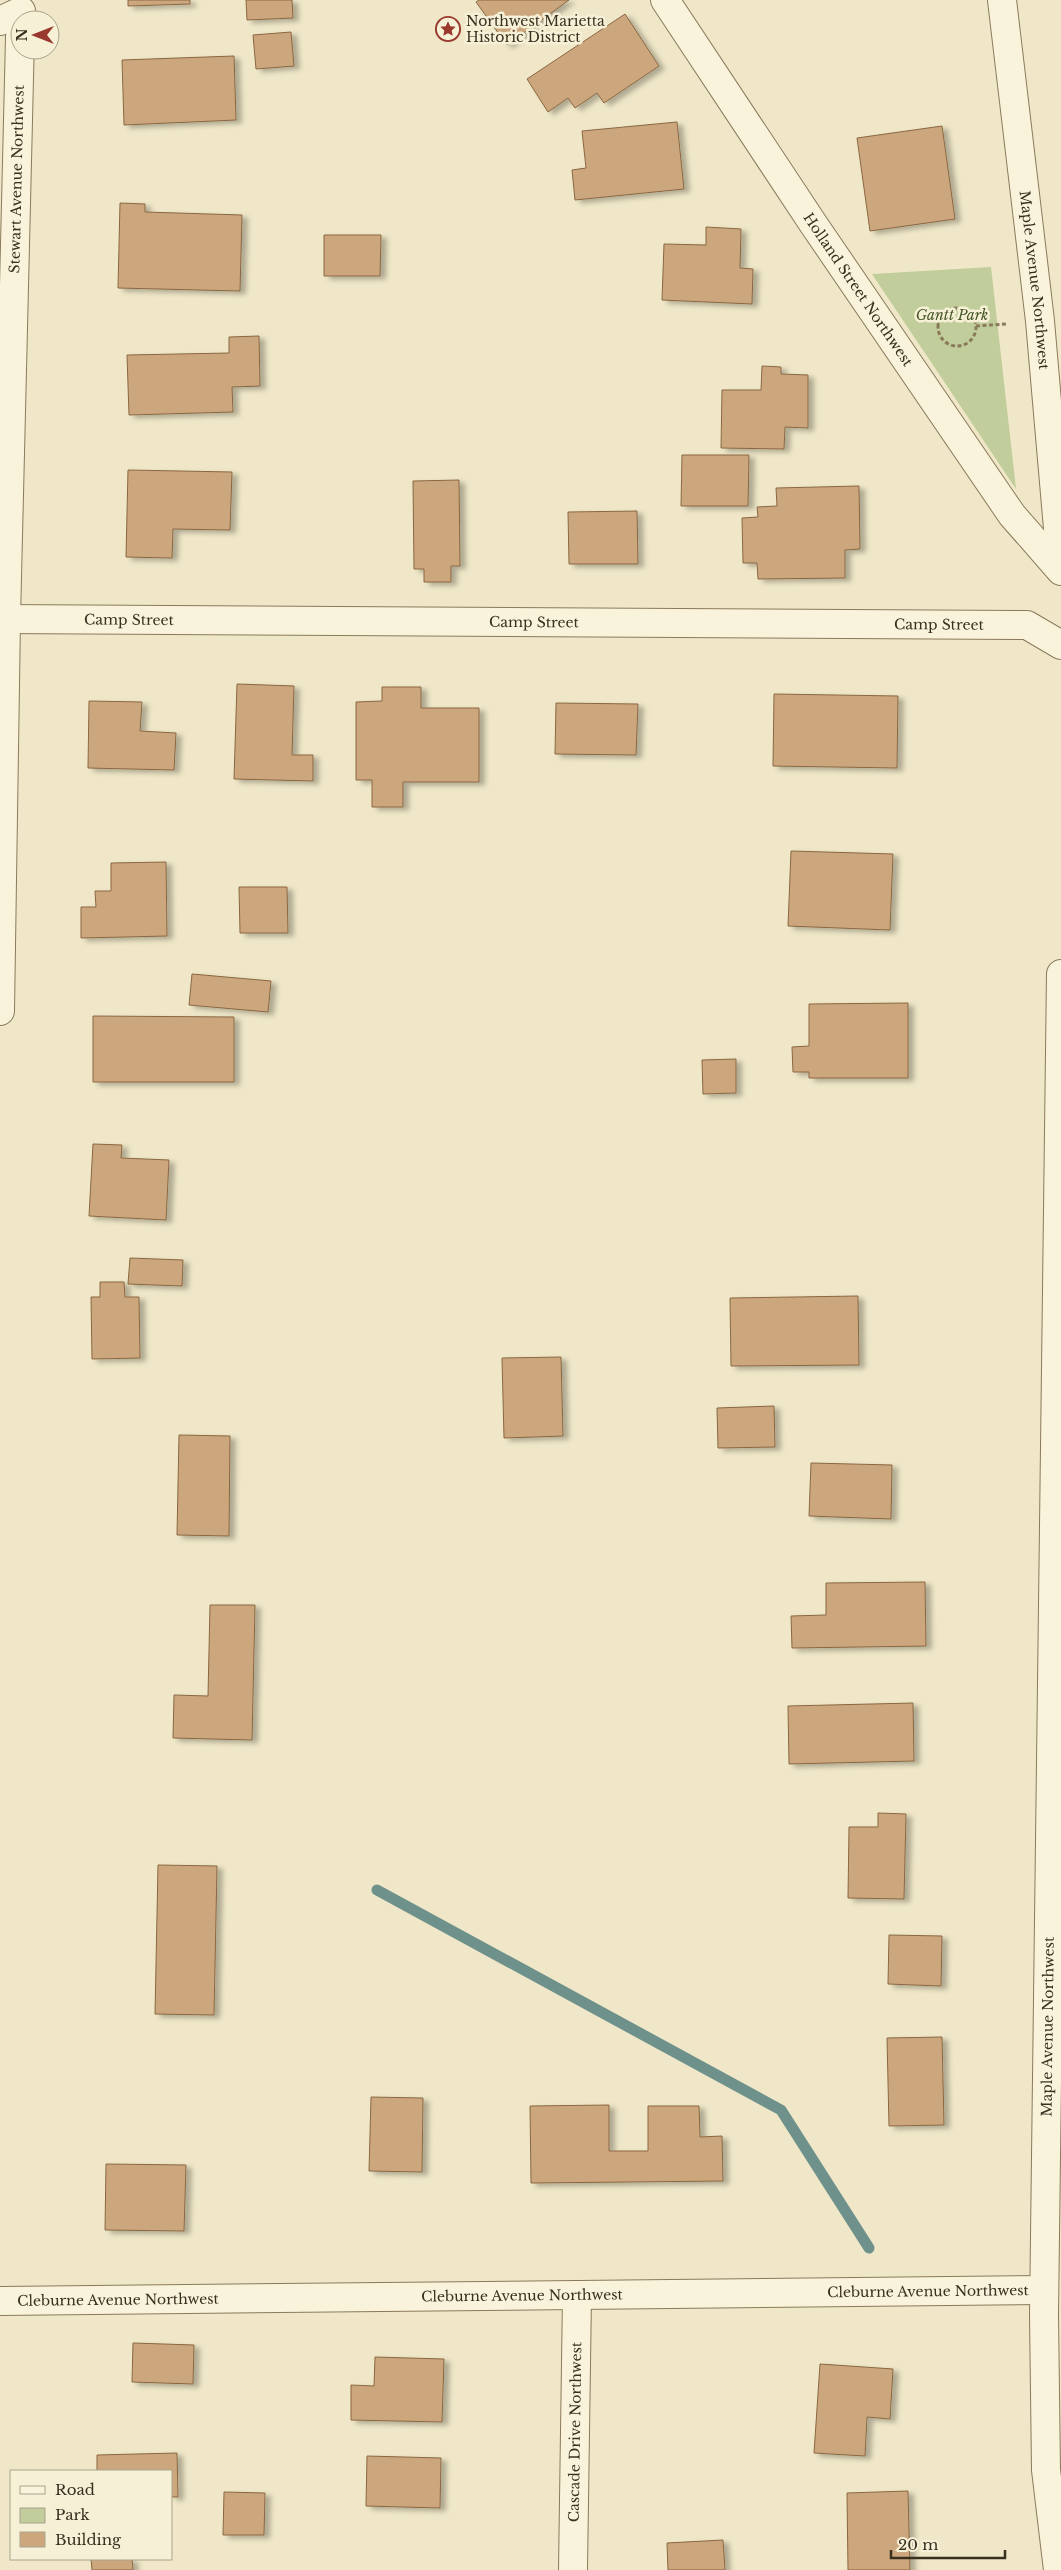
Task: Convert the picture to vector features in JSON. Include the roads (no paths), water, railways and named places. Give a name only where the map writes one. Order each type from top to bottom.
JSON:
[{"type":"street","name":"Holland Street Northwest","points":[[664,0],[814,225],[1012,515],[1061,571]]},
{"type":"street","name":"Maple Avenue Northwest","points":[[1002,0],[1040,321],[1061,562]]},
{"type":"street","name":"Stewart Avenue Northwest","points":[[0,1011],[3,619],[15,60]]},
{"type":"street","name":"Camp Street","points":[[3,619],[1027,625],[1061,644]]},
{"type":"street","name":"Maple Avenue Northwest","points":[[1058,2570],[1046,2470],[1053,2345],[1044,2290],[1061,974]]},
{"type":"street","name":"Cleburne Avenue Northwest","points":[[0,2301],[1044,2290]]},
{"type":"street","name":"Cascade Drive Northwest","points":[[573,2570],[577,2295]]},
{"type":"waterway","points":[[377,1890],[781,2110],[869,2248]]},
{"type":"place","name":"Northwest Marietta Historic District","points":[[448,29]]},
{"type":"park label","name":"Gantt Park","points":[[952,315]]}]
